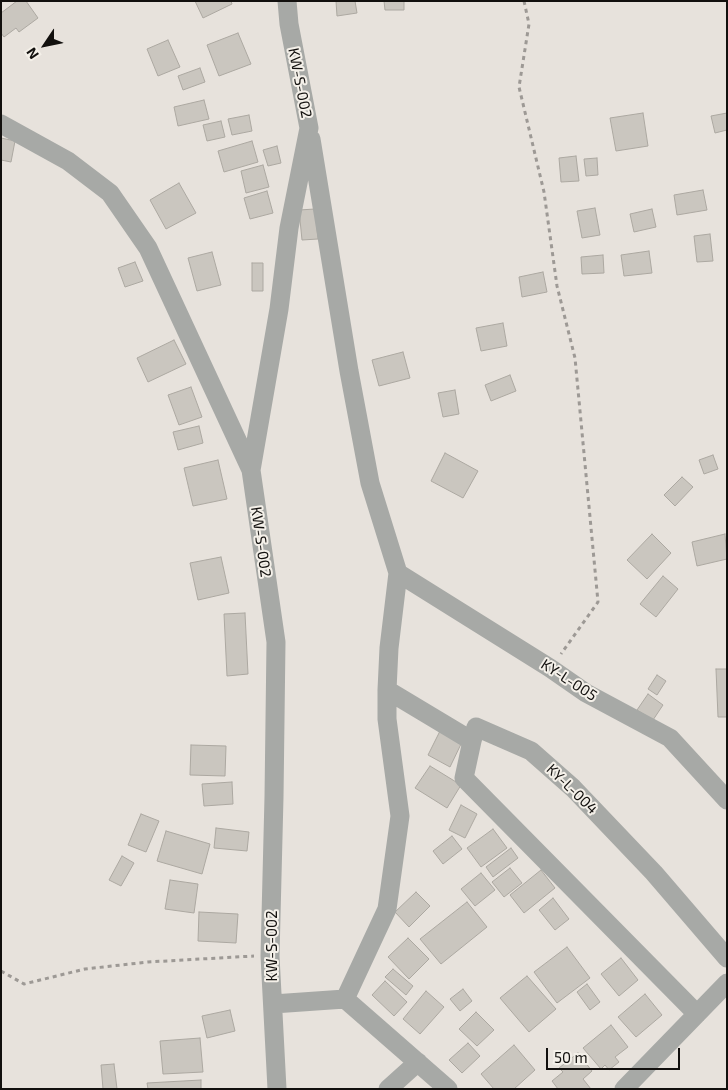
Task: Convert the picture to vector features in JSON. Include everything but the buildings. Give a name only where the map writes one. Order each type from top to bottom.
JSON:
[{"type":"street","name":"KW-S-002","points":[[278,1089],[270,956],[276,642],[251,470],[279,309],[289,228],[309,128],[289,24],[287,1]]},
{"type":"street","points":[[1,124],[68,161],[110,193],[148,248],[251,470]]},
{"type":"street","points":[[309,128],[349,371],[370,484],[398,573],[389,648],[387,719],[400,816],[387,910],[344,999]]},
{"type":"street","name":"KY-L-005","points":[[398,573],[550,668],[586,693],[670,738],[727,800]]},
{"type":"street","points":[[387,690],[472,741],[464,778],[697,1014]]},
{"type":"street","name":"KY-L-004","points":[[472,741],[476,728],[531,751],[573,788],[640,858],[727,958]]},
{"type":"street","points":[[624,1089],[727,983]]},
{"type":"street","points":[[273,1004],[344,999],[448,1089]]},
{"type":"street","points":[[388,1089],[418,1062]]},
{"type":"path","points":[[524,1],[530,24],[519,87],[544,192],[557,286],[575,358],[598,602],[550,668]]},
{"type":"path","points":[[1,971],[24,984],[94,968],[148,962],[270,956]]}]
